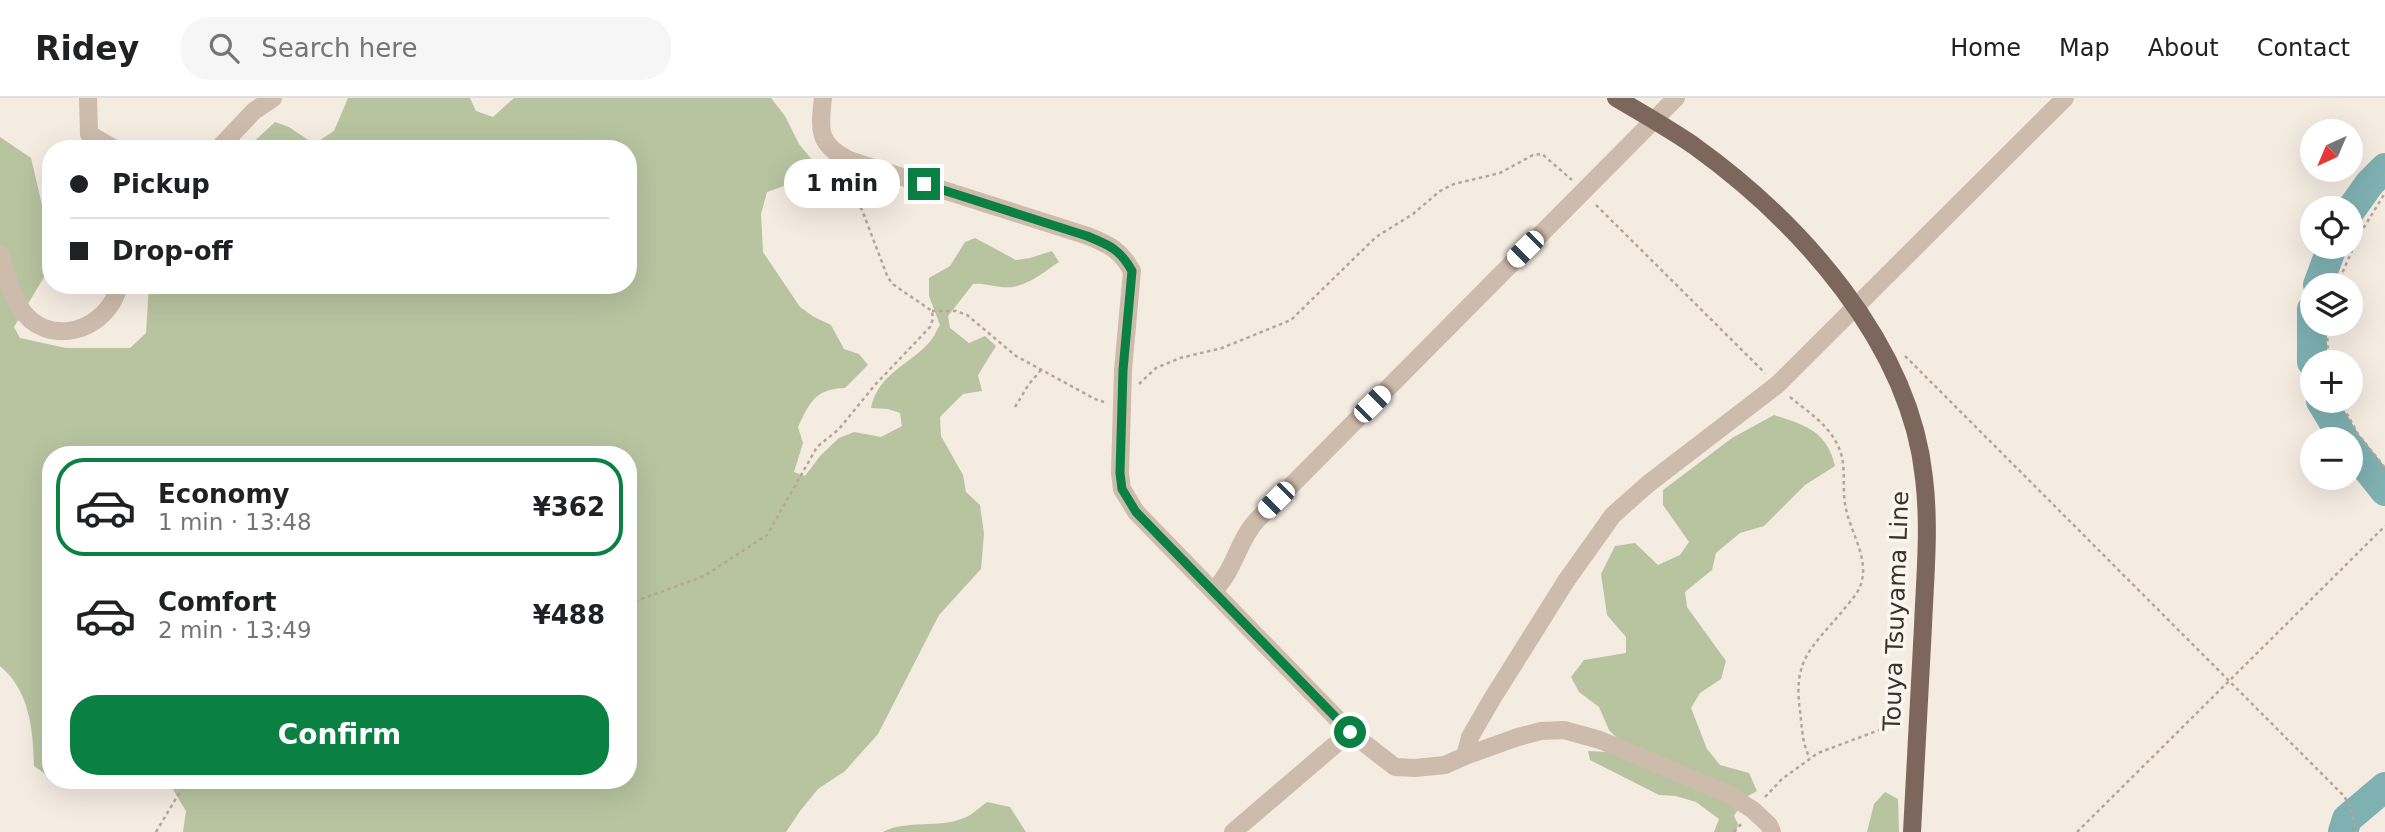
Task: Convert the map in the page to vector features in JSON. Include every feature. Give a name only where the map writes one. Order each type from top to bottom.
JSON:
[{"type":"main road","name":"Touya Tsuyama Line","points":[[1616,98],[1692,145],[1749,190],[1823,264],[1879,341],[1907,406],[1924,477],[1927,544],[1912,832]]},
{"type":"street","points":[[88,98],[89,134],[99,140]]},
{"type":"street","points":[[227,140],[254,111],[273,98]]},
{"type":"street","points":[[823,98],[820,120],[823,139],[834,152],[849,160],[1087,236],[1114,247],[1125,258],[1132,271],[1122,401],[1122,489],[1136,512],[1350,732],[1395,767],[1435,767],[1541,731],[1564,730],[1600,740],[1728,793],[1754,810],[1769,825],[1772,832]]},
{"type":"street","points":[[1214,590],[1229,572],[1250,528],[1257,520],[1676,98]]},
{"type":"street","points":[[1465,755],[1470,737],[1492,699],[1566,582],[1613,515],[1648,484],[1777,385],[2065,98]]},
{"type":"street","points":[[0,254],[19,307],[32,321],[47,330],[70,332],[90,326],[102,317],[118,294]]},
{"type":"street","points":[[1233,832],[1350,732]]},
{"type":"path","points":[[849,160],[849,190],[862,210],[888,278],[894,285],[932,311],[956,311],[967,315],[1016,356],[1095,399],[1108,402],[1122,401],[1156,368],[1180,358],[1222,348],[1291,320],[1376,237],[1413,214],[1440,191],[1454,184],[1500,173],[1533,155],[1542,154],[1583,191],[1777,385],[1826,426],[1839,448],[1844,472],[1844,501],[1863,568],[1859,588],[1814,645],[1799,669],[1798,700],[1805,750],[1810,758]]},
{"type":"path","points":[[2342,273],[2358,237],[2385,192]]},
{"type":"path","points":[[637,601],[704,576],[767,536],[817,447],[839,429],[874,386],[930,327],[932,311]]},
{"type":"path","points":[[1879,341],[1890,342],[1950,398],[2230,680],[2349,803],[2357,832]]},
{"type":"path","points":[[1015,407],[1041,370]]},
{"type":"path","points":[[2347,413],[2358,434],[2385,468]]},
{"type":"path","points":[[2077,832],[2385,526]]},
{"type":"path","points":[[1734,832],[1782,779],[1810,758],[1882,729],[1903,710],[1919,705]]},
{"type":"path","points":[[156,832],[182,789]]},
{"type":"green space","points":[[348,98],[470,98],[476,111],[493,117],[514,98],[771,98],[785,116],[799,144],[839,193],[834,208],[790,184],[767,192],[761,214],[763,252],[800,307],[831,325],[844,349],[859,354],[868,365],[845,388],[820,394],[806,410],[798,427],[803,443],[794,472],[805,476],[820,456],[839,438],[854,432],[881,437],[902,426],[900,413],[871,408],[875,396],[888,377],[924,348],[933,337],[940,325],[929,296],[929,278],[950,266],[965,242],[975,238],[1016,260],[1052,251],[1059,262],[1032,280],[1009,287],[973,284],[948,316],[950,328],[969,343],[985,336],[996,346],[978,375],[982,391],[963,394],[940,417],[941,436],[963,475],[966,492],[980,505],[984,534],[981,569],[939,615],[878,734],[845,771],[818,789],[786,832],[183,832],[186,811],[173,789],[637,789],[637,446],[42,446],[42,772],[34,766],[31,725],[24,699],[10,676],[0,666],[0,137],[31,158],[42,205],[42,281],[14,327],[20,338],[66,348],[130,348],[146,333],[148,294],[637,294],[637,140],[320,140],[334,131]]},
{"type":"green space","points":[[275,122],[289,127],[308,140],[256,140]]},
{"type":"green space","points":[[1774,415],[1813,431],[1826,445],[1835,466],[1805,485],[1764,526],[1740,533],[1716,553],[1712,570],[1685,592],[1687,607],[1726,661],[1721,679],[1700,693],[1691,708],[1707,749],[1720,765],[1749,773],[1757,791],[1746,797],[1734,816],[1738,824],[1736,832],[1714,832],[1719,819],[1696,802],[1676,796],[1659,795],[1590,760],[1588,751],[1608,752],[1619,740],[1609,730],[1599,707],[1579,692],[1571,677],[1584,660],[1626,653],[1626,637],[1607,615],[1601,574],[1615,546],[1635,543],[1658,565],[1680,555],[1689,542],[1663,505],[1663,490],[1732,438]]},
{"type":"green space","points":[[1885,792],[1898,799],[1899,832],[1867,832],[1874,804]]},
{"type":"green space","points":[[987,802],[1010,807],[1026,832],[883,832],[903,826],[954,821],[970,815]]},
{"type":"waterway","points":[[2361,196],[2385,168]]},
{"type":"waterway","points":[[2322,273],[2328,259]]},
{"type":"waterway","points":[[2312,336],[2312,350]]},
{"type":"waterway","points":[[2328,413],[2337,427]]},
{"type":"waterway","points":[[2363,463],[2385,491]]},
{"type":"waterway","points":[[2343,832],[2347,819],[2385,787]]},
{"type":"route","points":[[924,184],[1087,236],[1114,247],[1125,258],[1132,271],[1123,370],[1120,473],[1122,489],[1136,512],[1350,732]]}]
